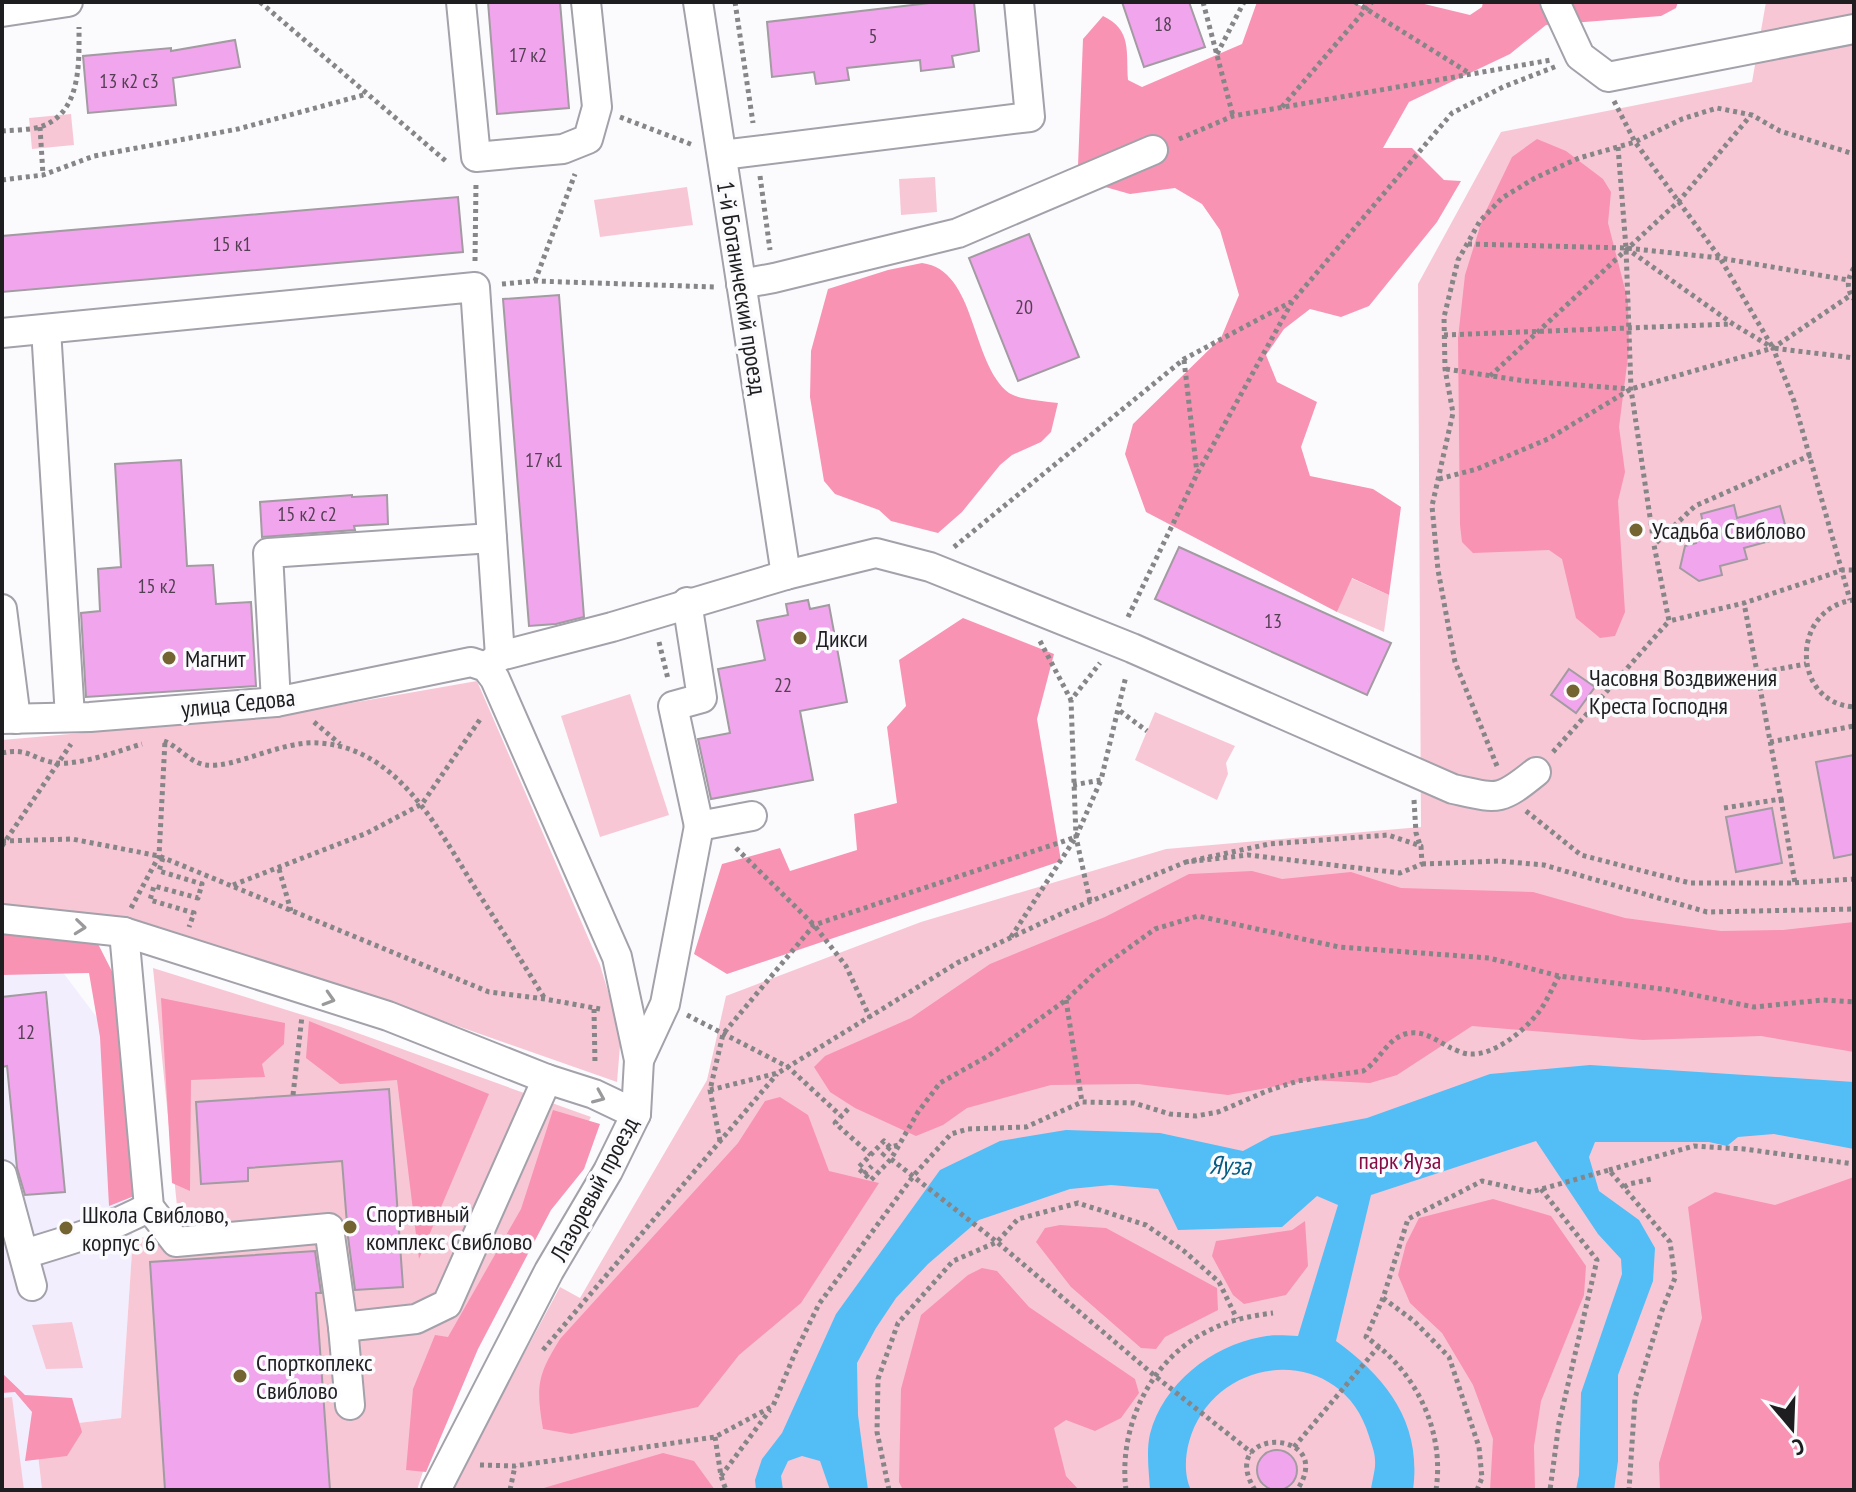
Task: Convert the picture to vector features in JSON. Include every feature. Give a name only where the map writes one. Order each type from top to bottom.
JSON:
[{"type":"street","points":[[461,2],[464,166],[563,149],[588,139],[597,107],[586,2]]},
{"type":"street","name":"1-й Ботанический проезд","points":[[698,2],[786,575]]},
{"type":"street","points":[[722,155],[1030,117],[1019,2]]},
{"type":"street","points":[[1555,2],[1580,56],[1608,77],[1854,29]]},
{"type":"street","points":[[2,12],[73,10]]},
{"type":"street","points":[[741,284],[958,233],[1153,150]]},
{"type":"street","points":[[2,333],[475,287],[492,538],[486,662]]},
{"type":"street","points":[[46,329],[72,728]]},
{"type":"street","points":[[276,702],[268,553],[492,538]]},
{"type":"street","name":"улица Седова","points":[[9,719],[72,728],[276,702],[486,662],[612,627],[687,602],[876,553],[930,567],[1124,645],[1453,789],[1490,797],[1511,793]]},
{"type":"street","points":[[639,1060],[665,1004],[705,825],[673,706],[702,698],[687,602]]},
{"type":"street","points":[[2,609],[9,719]]},
{"type":"street","name":"Лазоревый проезд","points":[[436,1490],[549,1271],[608,1171],[636,1114],[639,1060],[617,957],[486,662]]},
{"type":"street","points":[[1511,793],[1536,772]]},
{"type":"street","points":[[705,825],[752,816]]},
{"type":"street","points":[[2,919],[132,916],[310,993],[388,1016],[547,1079],[594,1094],[636,1114]]},
{"type":"street","points":[[132,916],[149,1207],[176,1242],[329,1228],[350,1405]]},
{"type":"street","points":[[343,1327],[416,1319],[447,1304],[547,1079]]},
{"type":"street","points":[[2,1175],[32,1286]]},
{"type":"street","points":[[24,1254],[93,1233],[149,1207]]},
{"type":"path","points":[[260,2],[367,94],[464,166],[476,186],[475,287],[535,281],[713,287],[741,284]]},
{"type":"path","points":[[1203,2],[1233,116]]},
{"type":"path","points":[[1217,54],[1244,2]]},
{"type":"path","points":[[1355,2],[1470,74]]},
{"type":"path","points":[[1282,107],[1372,2]]},
{"type":"path","points":[[2,131],[40,127],[62,115],[79,77],[73,10]]},
{"type":"path","points":[[1153,150],[1233,116],[1580,56]]},
{"type":"path","points":[[1011,937],[1076,837],[1101,780],[1120,711],[1124,645],[1197,474],[1292,302],[1452,113],[1503,87],[1580,56]]},
{"type":"path","points":[[1608,77],[1616,109],[1635,142],[1720,258],[1773,348],[1794,401],[1852,600],[1830,608],[1815,623],[1806,642],[1806,664],[1814,684],[1829,699],[1854,707]]},
{"type":"path","points":[[2,180],[43,175],[94,156],[238,129],[367,94]]},
{"type":"path","points":[[597,107],[722,155]]},
{"type":"path","points":[[1854,154],[1780,131],[1752,115],[1717,108],[1682,119],[1635,142],[1568,163],[1502,198],[1480,221],[1458,260],[1444,317],[1445,369],[1453,413],[1432,506],[1438,570],[1455,662],[1472,709],[1511,793],[1530,816],[1581,855],[1690,883],[1795,883],[1854,879]]},
{"type":"path","points":[[1490,376],[1679,201],[1752,115]]},
{"type":"path","points":[[40,127],[43,175]]},
{"type":"path","points":[[535,281],[588,139]]},
{"type":"path","points":[[1618,147],[1626,248],[1631,389],[1654,545],[1669,621]]},
{"type":"path","points":[[464,166],[476,186]]},
{"type":"path","points":[[1467,244],[1626,248],[1720,258],[1848,280]]},
{"type":"path","points":[[1626,248],[1733,324],[1773,348],[1854,358]]},
{"type":"path","points":[[1439,479],[1477,469],[1548,439],[1631,389],[1773,348],[1852,297],[1848,280],[1854,268]]},
{"type":"path","points":[[930,567],[1184,359],[1292,302]]},
{"type":"path","points":[[1444,335],[1733,324]]},
{"type":"path","points":[[1184,359],[1197,474]]},
{"type":"path","points":[[1445,369],[1525,381],[1631,389]]},
{"type":"path","points":[[1654,545],[1695,506],[1811,455]]},
{"type":"path","points":[[1536,772],[1669,621],[1744,603],[1843,570],[1854,570]]},
{"type":"path","points":[[1020,603],[1071,700],[1076,837],[1090,901]]},
{"type":"path","points":[[1744,603],[1795,883]]},
{"type":"path","points":[[1071,700],[1124,645]]},
{"type":"path","points":[[1757,673],[1806,664]]},
{"type":"path","points":[[1120,711],[1147,731]]},
{"type":"path","points":[[233,886],[367,833],[422,804],[484,713]]},
{"type":"path","points":[[1770,742],[1854,726]]},
{"type":"path","points":[[3,843],[58,763],[72,728]]},
{"type":"path","points":[[165,731],[159,871],[202,884],[198,898],[154,886],[150,900],[194,913],[189,927],[175,923]]},
{"type":"path","points":[[2,753],[27,751],[58,763],[165,741],[205,765],[230,762],[292,744],[317,742],[343,746],[367,756],[422,804],[545,999]]},
{"type":"path","points":[[1419,776],[1412,783],[1422,864]]},
{"type":"path","points":[[1073,785],[1101,780]]},
{"type":"path","points":[[1724,808],[1781,799]]},
{"type":"path","points":[[705,825],[814,925],[846,966],[870,1018]]},
{"type":"path","points":[[710,1090],[778,1073],[957,963],[1090,901],[1186,862],[1269,844],[1388,835],[1421,846]]},
{"type":"path","points":[[720,1141],[710,1090],[723,1034],[814,925],[1076,837]]},
{"type":"path","points":[[3,843],[72,839],[161,857],[489,992],[605,1009]]},
{"type":"path","points":[[1186,862],[1248,855],[1400,873],[1422,864],[1499,861],[1544,865],[1707,912],[1854,909]]},
{"type":"path","points":[[132,916],[161,857]]},
{"type":"path","points":[[279,869],[291,912]]},
{"type":"path","points":[[890,1147],[884,1141],[858,1168],[871,1180],[891,1159],[918,1112],[940,1083],[988,1056],[1066,1000],[1098,970],[1155,929],[1198,916],[1339,947],[1489,958],[1559,976],[1669,990],[1754,1007],[1823,1000],[1854,1002]]},
{"type":"path","points":[[722,1479],[773,1406],[819,1304],[914,1175],[951,1134],[968,1129],[1026,1127],[1082,1102],[1134,1103],[1170,1114],[1196,1116],[1236,1107],[1267,1091],[1298,1081],[1363,1071],[1371,1067],[1384,1048],[1405,1034],[1431,1036],[1449,1047],[1470,1054],[1493,1049],[1513,1037],[1539,1013],[1559,976]]},
{"type":"path","points":[[293,1095],[302,1014],[310,993]]},
{"type":"path","points":[[1066,1000],[1082,1102]]},
{"type":"path","points":[[665,1004],[788,1067],[841,1116]]},
{"type":"path","points":[[594,1009],[595,1065]]},
{"type":"path","points":[[542,1351],[778,1073]]},
{"type":"path","points":[[848,1109],[835,1123],[871,1155]]},
{"type":"path","points":[[882,1156],[890,1147],[899,1145]]},
{"type":"path","points":[[1436,1490],[1435,1438],[1424,1403],[1404,1372],[1366,1337],[1383,1298],[1408,1219],[1482,1181],[1531,1192],[1694,1146],[1744,1149],[1854,1164]]},
{"type":"path","points":[[891,1159],[997,1242],[1157,1378],[1252,1453]]},
{"type":"path","points":[[864,1174],[872,1166]]},
{"type":"path","points":[[1609,1170],[1670,1242],[1675,1278],[1635,1398],[1629,1490]]},
{"type":"path","points":[[1624,1187],[1652,1179]]},
{"type":"path","points":[[1541,1189],[1597,1260],[1559,1423],[1550,1490]]},
{"type":"path","points":[[889,1490],[877,1432],[878,1379],[898,1323],[953,1261],[997,1242],[1018,1219],[1078,1203],[1146,1225],[1184,1251],[1219,1282],[1237,1319]]},
{"type":"path","points":[[1383,1298],[1414,1321],[1449,1357],[1479,1447],[1482,1478],[1477,1490]]},
{"type":"path","points":[[1126,1490],[1127,1439],[1138,1406],[1178,1351],[1205,1331],[1237,1319],[1273,1313]]},
{"type":"path","points":[[1294,1447],[1379,1346]]},
{"type":"path","points":[[478,1465],[515,1466],[715,1437],[773,1406]]},
{"type":"path","points":[[715,1437],[726,1490]]},
{"type":"path","points":[[1255,1490],[1248,1480],[1246,1469],[1252,1453],[1265,1442],[1277,1440],[1294,1447],[1303,1459],[1305,1470],[1299,1489]]},
{"type":"path","points":[[473,1477],[484,1452]]},
{"type":"path","points":[[510,1490],[515,1466]]},
{"type":"shaded area","points":[[1257,2],[1350,2],[1362,6],[1365,2],[1416,2],[1470,15],[1482,7],[1483,2],[1678,2],[1676,8],[1661,16],[1546,25],[1510,54],[1409,102],[1383,148],[1412,148],[1444,180],[1461,181],[1437,222],[1369,306],[1341,317],[1310,309],[1284,329],[1266,355],[1277,382],[1317,402],[1301,447],[1310,476],[1373,489],[1401,507],[1389,595],[1352,578],[1337,612],[1146,512],[1125,454],[1133,424],[1221,338],[1239,295],[1220,230],[1202,204],[1175,188],[1130,194],[1084,181],[1078,166],[1083,39],[1103,16],[1119,28],[1126,42],[1128,80],[1142,87],[1242,44]]},
{"type":"shaded area","points":[[1537,139],[1566,151],[1603,179],[1611,192],[1608,223],[1628,301],[1629,349],[1619,427],[1625,472],[1618,501],[1625,612],[1615,636],[1600,638],[1576,618],[1562,559],[1549,550],[1473,553],[1462,542],[1458,338],[1465,275],[1483,217],[1512,157]]},
{"type":"shaded area","points":[[922,263],[940,269],[953,282],[996,379],[1009,393],[1026,399],[1058,403],[1051,432],[1041,442],[1012,455],[1000,465],[962,512],[938,533],[891,521],[879,510],[835,494],[824,481],[810,397],[811,351],[828,289]]},
{"type":"shaded area","points":[[963,618],[1054,654],[1037,719],[1061,861],[727,974],[694,954],[722,864],[780,848],[790,871],[857,850],[854,814],[897,803],[887,727],[906,706],[899,660]]},
{"type":"shaded area","points":[[1252,871],[1282,879],[1351,872],[1401,888],[1533,892],[1625,918],[1721,931],[1783,930],[1854,922],[1854,1052],[1761,1036],[1643,1040],[1472,1026],[1397,1075],[1370,1083],[1310,1080],[1228,1095],[1138,1084],[1051,1085],[967,1108],[943,1125],[916,1136],[855,1108],[830,1092],[814,1067],[825,1056],[911,1018],[990,964],[1105,917],[1189,874]]},
{"type":"shaded area","points":[[2,932],[95,938],[124,995],[142,1193],[109,1206],[100,1037],[89,973],[2,975]]},
{"type":"shaded area","name":"Школа Свиблово, корпус 6","points":[[55,962],[111,1036],[131,1193],[122,1206],[133,1236],[121,1418],[35,1428],[42,1490],[2,1490],[2,966]]},
{"type":"shaded area","points":[[161,998],[285,1023],[284,1044],[262,1064],[265,1077],[191,1080],[190,1191],[172,1183]]},
{"type":"shaded area","points":[[309,1021],[489,1094],[419,1259],[397,1080],[340,1084],[306,1058]]},
{"type":"shaded area","points":[[780,1097],[808,1115],[829,1171],[879,1183],[801,1303],[739,1355],[698,1407],[571,1434],[543,1429],[540,1382],[560,1339],[738,1143],[765,1101]]},
{"type":"shaded area","points":[[553,1110],[600,1124],[584,1169],[551,1210],[478,1349],[426,1472],[406,1470],[413,1389],[435,1335],[448,1337],[521,1209]]},
{"type":"shaded area","points":[[1854,1177],[1854,1490],[1660,1490],[1659,1463],[1702,1318],[1688,1207],[1715,1192],[1775,1205]]},
{"type":"shaded area","points":[[1493,1199],[1551,1216],[1586,1266],[1584,1295],[1541,1401],[1534,1446],[1535,1490],[1490,1490],[1493,1439],[1473,1385],[1442,1333],[1410,1303],[1398,1275],[1406,1244],[1419,1218]]},
{"type":"shaded area","points":[[1305,1221],[1308,1266],[1286,1295],[1244,1304],[1233,1295],[1212,1256],[1216,1241],[1292,1230]]},
{"type":"shaded area","points":[[1060,1225],[1106,1228],[1217,1288],[1218,1310],[1165,1337],[1156,1349],[1141,1348],[1071,1287],[1036,1242],[1045,1228]]},
{"type":"shaded area","points":[[982,1268],[997,1271],[1029,1307],[1135,1379],[1139,1393],[1121,1418],[1095,1431],[1066,1420],[1054,1428],[1066,1476],[1079,1490],[903,1490],[899,1482],[901,1389],[921,1315],[968,1275]]},
{"type":"shaded area","points":[[2,1373],[25,1395],[72,1398],[82,1432],[67,1456],[25,1461],[32,1412],[15,1392],[2,1393]]},
{"type":"shaded area","points":[[663,1453],[694,1461],[715,1490],[537,1490]]},
{"type":"green space","name":"парк Яуза","points":[[1766,2],[1854,2],[1854,1490],[451,1490],[560,1287],[580,1298],[707,1080],[726,996],[921,922],[1166,849],[1421,827],[1418,284],[1501,132],[1752,82]]},
{"type":"green space","points":[[71,114],[74,145],[32,149],[29,118]]},
{"type":"green space","points":[[935,177],[937,212],[901,215],[899,179]]},
{"type":"green space","points":[[687,187],[693,225],[600,237],[594,200]]},
{"type":"green space","points":[[1351,578],[1389,595],[1384,632],[1337,612]]},
{"type":"green space","points":[[477,681],[600,965],[621,1034],[617,1082],[392,1003],[2,907],[2,740],[277,716]]},
{"type":"green space","points":[[630,694],[669,815],[600,837],[561,716]]},
{"type":"green space","points":[[1155,712],[1235,746],[1226,763],[1228,774],[1217,800],[1135,760]]},
{"type":"green space","name":"Спортивный комплекс Свиблово","points":[[153,968],[338,1026],[591,1117],[460,1357],[417,1490],[42,1490],[35,1428],[121,1418],[133,1236],[159,1240],[178,1216]]},
{"type":"green space","points":[[72,1322],[83,1368],[46,1369],[32,1325]]},
{"type":"green space","points":[[12,1397],[24,1490],[2,1490],[2,1398]]},
{"type":"water","name":"Яуза","points":[[1590,1065],[1854,1082],[1854,1149],[1774,1134],[1738,1137],[1727,1146],[1709,1142],[1595,1142],[1589,1157],[1599,1191],[1639,1220],[1655,1248],[1653,1281],[1618,1375],[1618,1461],[1614,1490],[1576,1490],[1581,1393],[1622,1274],[1621,1259],[1598,1234],[1536,1141],[1371,1195],[1336,1341],[1371,1370],[1397,1404],[1412,1444],[1413,1490],[1371,1490],[1374,1454],[1354,1406],[1333,1385],[1306,1373],[1278,1370],[1250,1376],[1224,1390],[1203,1412],[1187,1453],[1186,1472],[1191,1490],[1150,1490],[1150,1434],[1156,1416],[1178,1384],[1207,1358],[1224,1349],[1261,1337],[1298,1336],[1338,1205],[1317,1196],[1282,1227],[1178,1230],[1158,1189],[1111,1185],[1070,1189],[979,1220],[928,1264],[896,1298],[857,1363],[858,1415],[868,1490],[830,1490],[820,1461],[802,1456],[788,1461],[781,1476],[783,1490],[756,1490],[755,1480],[762,1459],[782,1433],[836,1314],[940,1170],[1000,1141],[1066,1130],[1160,1133],[1243,1151],[1271,1136],[1367,1118],[1490,1074]]},
{"type":"building","points":[[488,2],[560,2],[569,108],[497,114]]},
{"type":"building","points":[[938,2],[974,2],[979,51],[952,56],[954,67],[921,71],[920,60],[847,68],[849,80],[816,84],[814,72],[772,77],[767,22]]},
{"type":"building","points":[[1122,2],[1189,2],[1205,47],[1144,67]]},
{"type":"building","points":[[235,40],[240,67],[173,78],[176,105],[88,113],[83,56],[171,48],[171,51]]},
{"type":"building","points":[[458,197],[463,252],[2,292],[2,236]]},
{"type":"building","points":[[1029,234],[1079,357],[1018,381],[969,258]]},
{"type":"building","points":[[559,295],[584,617],[529,626],[503,299]]},
{"type":"building","points":[[181,460],[187,566],[213,565],[216,604],[251,602],[256,686],[86,697],[81,613],[100,611],[98,569],[121,567],[115,464]]},
{"type":"building","points":[[387,495],[388,524],[354,526],[355,530],[262,537],[260,502]]},
{"type":"building","points":[[1734,505],[1737,518],[1780,506],[1788,536],[1744,548],[1747,559],[1720,566],[1722,575],[1699,581],[1680,568],[1685,546],[1696,543],[1692,530],[1704,527],[1701,514]]},
{"type":"building","points":[[1179,547],[1391,643],[1367,695],[1155,599]]},
{"type":"building","points":[[808,600],[810,609],[829,605],[847,702],[800,711],[813,780],[711,799],[698,739],[730,733],[718,669],[765,660],[757,621],[788,615],[786,604]]},
{"type":"building","name":"Часовня Воздвижения Креста Господня","points":[[1569,669],[1595,687],[1576,713],[1551,695]]},
{"type":"building","points":[[1854,755],[1854,854],[1834,858],[1816,762]]},
{"type":"building","points":[[1772,808],[1782,863],[1736,872],[1726,817]]},
{"type":"building","points":[[46,992],[65,1192],[25,1195],[17,1168],[7,1066],[2,1067],[2,997]]},
{"type":"building","points":[[389,1089],[403,1287],[355,1290],[342,1161],[248,1168],[248,1181],[201,1184],[196,1102]]},
{"type":"building","name":"Спорткоплекс Свиблово","points":[[315,1251],[321,1293],[316,1293],[330,1490],[165,1490],[150,1262]]},
{"type":"building","points":[[1277,1450],[1291,1456],[1297,1470],[1291,1484],[1277,1490],[1263,1484],[1257,1470],[1263,1456]]},
{"type":"place","name":"Усадьба Свиблово","points":[[1636,530]]},
{"type":"place","name":"Дикси","points":[[800,638]]},
{"type":"place","name":"Магнит","points":[[169,658]]},
{"type":"place","name":"Часовня Воздвижения Креста Господня","points":[[1573,691]]},
{"type":"place","name":"Спортивный комплекс Свиблово","points":[[350,1227]]},
{"type":"place","name":"Школа Свиблово, корпус 6","points":[[66,1228]]},
{"type":"place","name":"Спорткоплекс Свиблово","points":[[240,1376]]}]
